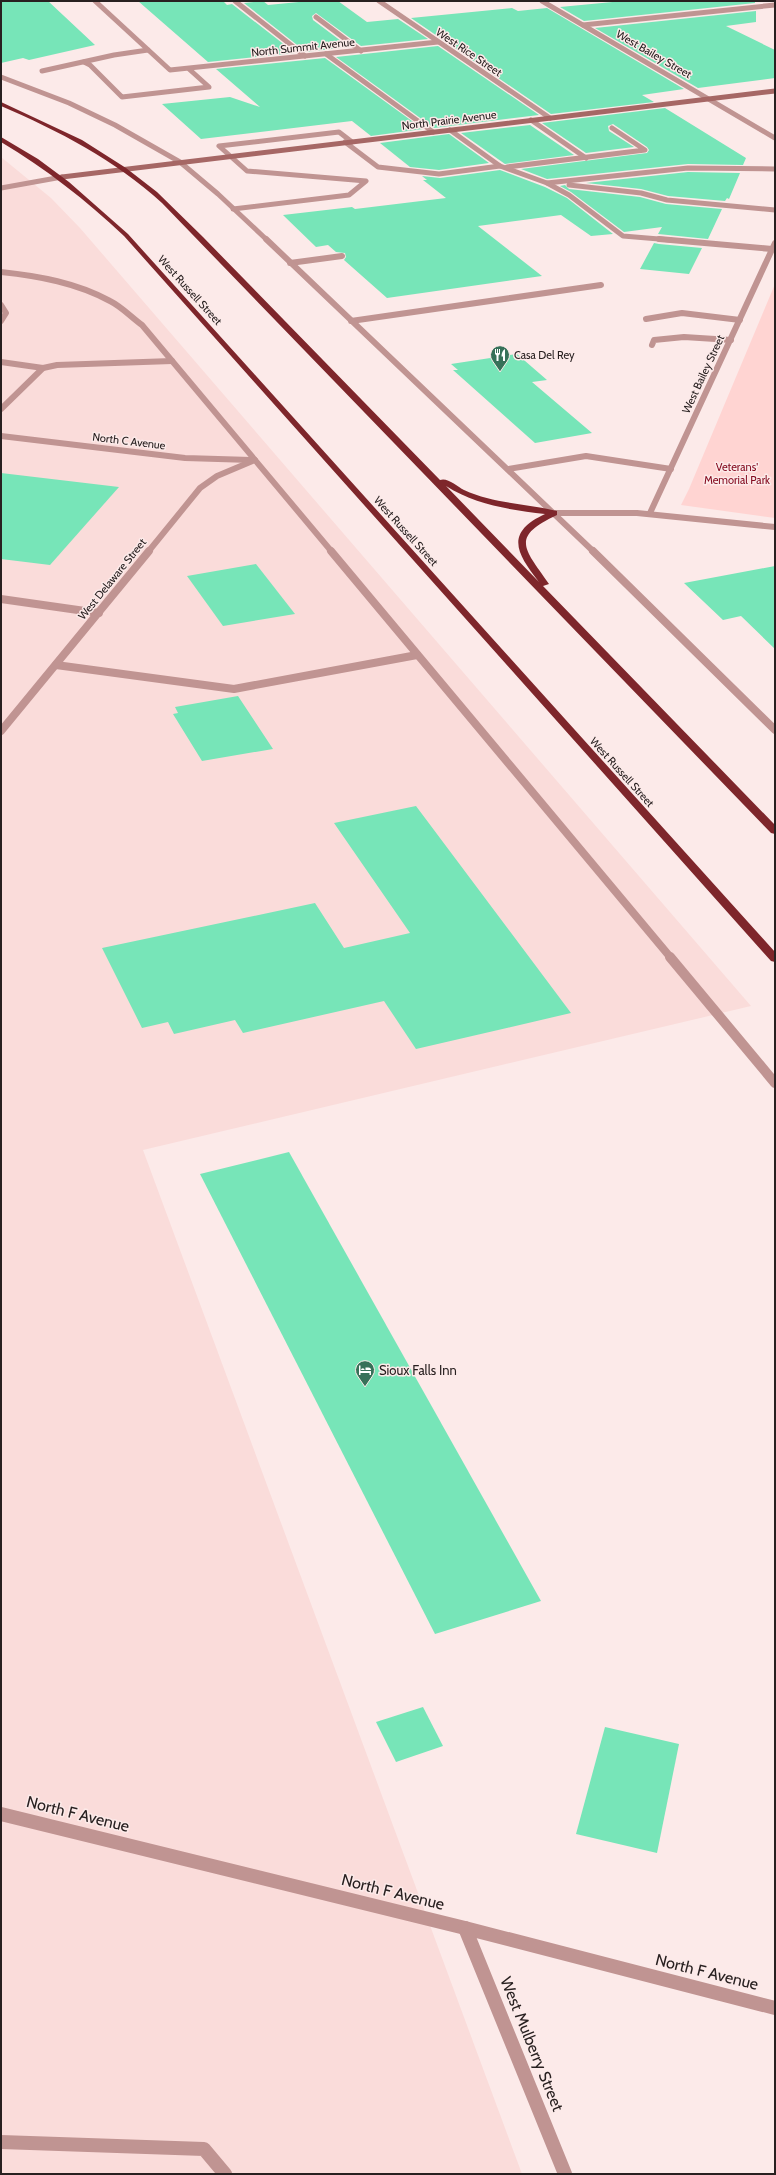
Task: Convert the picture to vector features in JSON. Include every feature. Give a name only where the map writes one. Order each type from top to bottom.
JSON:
[{"type":"highway","points":[[1,104],[54,128],[92,148],[125,169],[166,204],[424,467],[775,831]]},
{"type":"highway","name":"West Russell Street","points":[[1,139],[62,177],[100,209],[126,235],[775,959]]},
{"type":"highway","points":[[424,467],[450,486],[486,502],[554,513]]},
{"type":"highway","points":[[554,513],[535,522],[524,532],[521,541],[524,554],[572,621]]},
{"type":"street","points":[[95,1],[148,50]]},
{"type":"street","points":[[235,1],[305,56]]},
{"type":"street","name":"West Rice Street","points":[[378,1],[550,118]]},
{"type":"street","name":"West Bailey Street","points":[[542,1],[775,138]]},
{"type":"street","points":[[583,25],[775,5]]},
{"type":"street","points":[[316,17],[361,50]]},
{"type":"street","name":"North Summit Avenue","points":[[148,50],[170,70],[438,42]]},
{"type":"street","points":[[42,72],[114,55],[148,50]]},
{"type":"street","points":[[326,54],[433,132]]},
{"type":"street","points":[[84,62],[90,65],[122,97],[209,87],[189,68]]},
{"type":"street","points":[[1,77],[76,106],[115,125],[180,162],[233,209],[508,469],[775,730]]},
{"type":"street","name":"North Prairie Avenue","points":[[62,177],[775,91]]},
{"type":"street","points":[[531,120],[586,158]]},
{"type":"street","points":[[345,142],[378,168],[439,174],[645,150],[612,128]]},
{"type":"street","points":[[450,130],[503,167],[547,183],[569,195],[623,236],[774,246]]},
{"type":"street","points":[[233,209],[349,195],[366,181],[246,171],[219,146],[339,132],[352,142]]},
{"type":"street","points":[[547,183],[688,168],[775,169]]},
{"type":"street","points":[[1,188],[62,177]]},
{"type":"street","points":[[1,181],[8,186]]},
{"type":"street","points":[[547,183],[641,193],[667,200],[775,210]]},
{"type":"street","name":"West Bailey Street","points":[[650,513],[774,246]]},
{"type":"street","points":[[290,263],[342,256]]},
{"type":"street","points":[[1,272],[26,274],[71,285],[110,301],[142,324],[775,1083]]},
{"type":"street","points":[[351,321],[601,285]]},
{"type":"street","points":[[1,305],[6,313],[1,321]]},
{"type":"street","points":[[646,319],[682,313],[740,320]]},
{"type":"street","points":[[652,345],[654,340],[684,337],[730,340]]},
{"type":"street","points":[[1,362],[43,368],[57,365],[172,361]]},
{"type":"street","points":[[1,409],[43,368]]},
{"type":"street","name":"North C Avenue","points":[[1,436],[185,458],[254,460]]},
{"type":"street","points":[[508,469],[586,456],[670,469]]},
{"type":"street","name":"West Delaware Street","points":[[1,731],[200,488],[217,476],[254,460]]},
{"type":"street","points":[[554,513],[616,511],[650,513],[775,527]]},
{"type":"street","points":[[1,599],[99,613]]},
{"type":"street","points":[[56,665],[234,689],[418,655]]},
{"type":"street","name":"North F Avenue","points":[[1,1814],[465,1928],[775,2008]]},
{"type":"street","name":"West Mulberry Street","points":[[465,1928],[565,2174]]},
{"type":"street","points":[[1,2142],[204,2149],[226,2174]]},
{"type":"shaded area","points":[[1,157],[51,198],[80,228],[751,1006],[143,1150],[522,2174],[1,2174]]},
{"type":"green space","name":"Veterans' Memorial Park","points":[[775,284],[775,518],[681,505],[689,489]]},
{"type":"building","points":[[1,1],[48,1],[95,45],[29,60],[23,58],[1,63]]},
{"type":"building","points":[[138,1],[223,1],[227,5],[232,4],[295,53],[208,62]]},
{"type":"building","points":[[263,1],[268,5],[309,1],[338,1],[367,22],[398,19],[428,39],[361,46],[316,13],[312,16],[313,20],[349,47],[306,52],[244,3]]},
{"type":"building","points":[[623,1],[755,1],[755,3],[584,21],[560,7]]},
{"type":"building","points":[[512,8],[518,11],[547,8],[684,89],[642,95],[654,102],[551,114],[411,18]]},
{"type":"building","points":[[756,11],[756,22],[726,26],[775,50],[775,78],[698,88],[595,28]]},
{"type":"building","points":[[438,46],[539,115],[434,128],[336,57]]},
{"type":"building","points":[[325,58],[423,129],[371,136],[352,121],[201,139],[162,104],[230,97],[260,107],[216,69]]},
{"type":"building","points":[[665,108],[746,158],[743,165],[688,164],[547,179],[521,169],[647,153],[649,150],[647,147],[613,124],[608,126],[609,131],[634,147],[586,153],[542,123]]},
{"type":"building","points":[[530,125],[574,155],[505,164],[461,133]]},
{"type":"building","points":[[449,134],[489,163],[439,170],[410,167],[380,143]]},
{"type":"building","points":[[500,170],[545,187],[567,198],[613,234],[591,236],[561,215],[478,226],[542,276],[387,298],[344,260],[346,257],[345,253],[336,252],[328,245],[316,247],[283,215],[352,207],[355,209],[446,198],[423,180],[427,180],[422,176],[440,178]]},
{"type":"building","points":[[688,172],[740,173],[729,199],[727,198],[725,201],[668,196],[641,189],[586,183]]},
{"type":"building","points":[[565,185],[569,189],[640,197],[666,204],[722,209],[708,239],[658,234],[662,227],[624,232],[571,192],[560,186]]},
{"type":"building","points":[[654,243],[702,248],[689,274],[640,269]]},
{"type":"building","points":[[517,354],[547,380],[532,382],[592,433],[535,443],[453,370],[458,370],[451,364]]},
{"type":"building","points":[[1,473],[119,487],[50,565],[1,559]]},
{"type":"building","points":[[256,564],[295,614],[223,626],[187,576]]},
{"type":"building","points":[[775,566],[775,649],[741,616],[723,620],[684,583]]},
{"type":"building","points":[[238,696],[273,749],[202,761],[173,714],[178,713],[175,707]]},
{"type":"building","points":[[416,806],[571,1013],[416,1049],[384,1001],[243,1033],[235,1020],[174,1034],[168,1022],[142,1028],[102,948],[315,903],[344,948],[410,933],[334,823]]},
{"type":"building","name":"Sioux Falls Inn","points":[[289,1152],[541,1601],[435,1634],[200,1174]]},
{"type":"building","points":[[423,1707],[443,1746],[396,1762],[376,1722]]},
{"type":"building","points":[[605,1727],[679,1744],[657,1853],[576,1834]]},
{"type":"place","name":"Casa Del Rey","points":[[500,372]]},
{"type":"place","name":"Sioux Falls Inn","points":[[365,1387]]}]
